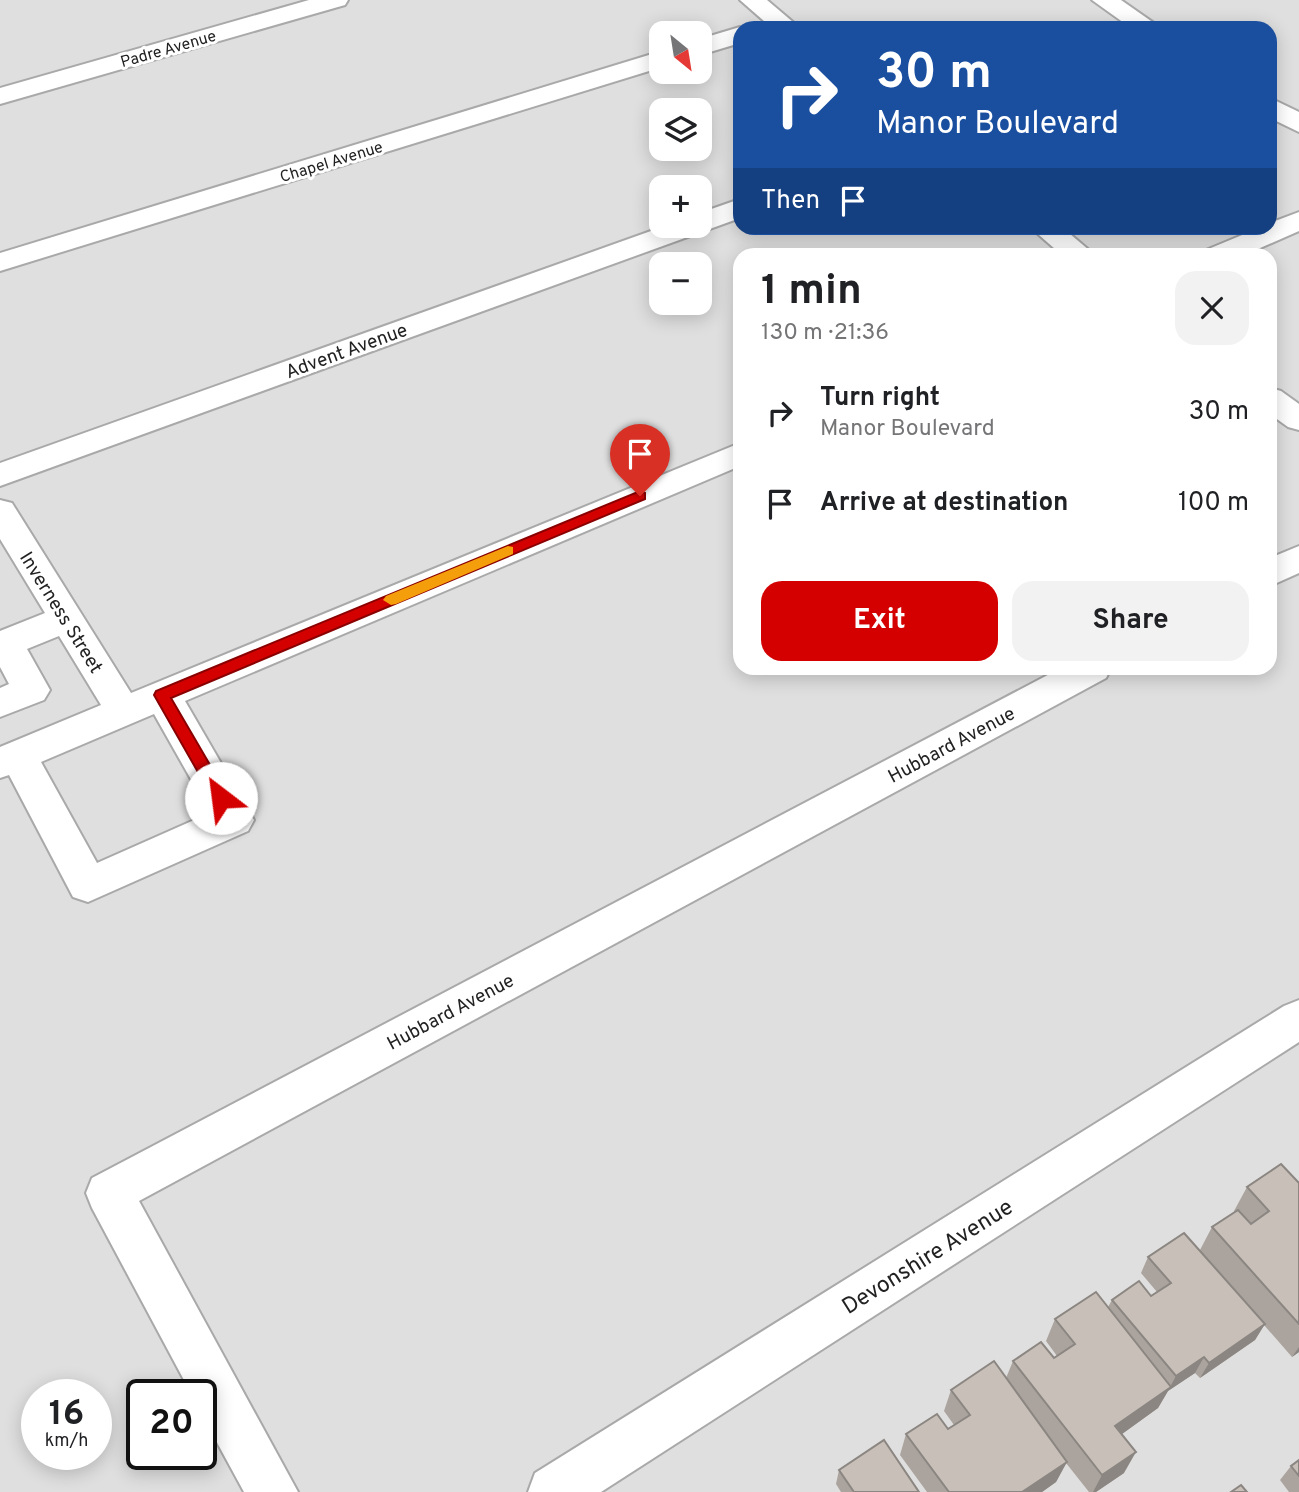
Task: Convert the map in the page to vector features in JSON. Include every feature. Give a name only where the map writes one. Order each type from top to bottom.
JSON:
[{"type":"street","name":"Padre Avenue","points":[[0,96],[336,0]]},
{"type":"street","points":[[752,0],[772,21]]},
{"type":"street","points":[[1104,0],[1137,21]]},
{"type":"street","points":[[712,43],[733,37]]},
{"type":"street","name":"Chapel Avenue","points":[[0,262],[649,63]]},
{"type":"street","points":[[1277,110],[1299,124]]},
{"type":"street","points":[[712,218],[733,211]]},
{"type":"street","points":[[1277,230],[1299,221]]},
{"type":"street","points":[[1054,235],[1071,248]]},
{"type":"street","points":[[1235,248],[1266,235]]},
{"type":"street","name":"Advent Avenue","points":[[0,475],[659,238]]},
{"type":"street","points":[[1277,403],[1299,420]]},
{"type":"street","points":[[162,695],[234,820],[88,885],[9,759],[124,712],[162,695],[733,457]]},
{"type":"street","name":"Inverness Street","points":[[0,511],[124,712]]},
{"type":"street","points":[[1277,570],[1299,558]]},
{"type":"street","points":[[0,703],[32,690],[2,644],[66,619]]},
{"type":"street","name":"Hubbard Avenue","points":[[272,1492],[109,1193],[1080,675]]},
{"type":"street","name":"Devonshire Avenue","points":[[554,1492],[1299,1019]]},
{"type":"shaded area","points":[[0,0],[1299,0],[1299,1492],[0,1492]]},
{"type":"building","points":[[1281,1164],[1299,1183],[1299,1324],[1212,1227],[1238,1210],[1251,1224],[1269,1211],[1247,1187]]},
{"type":"building","points":[[1184,1233],[1265,1324],[1209,1363],[1204,1357],[1176,1376],[1112,1300],[1139,1281],[1151,1296],[1171,1283],[1148,1257]]},
{"type":"building","points":[[1096,1292],[1171,1387],[1115,1426],[1136,1452],[1102,1475],[1013,1361],[1041,1342],[1054,1358],[1075,1344],[1055,1319]]},
{"type":"building","points":[[994,1361],[1067,1462],[1022,1492],[949,1492],[906,1434],[937,1414],[948,1429],[970,1415],[951,1390]]},
{"type":"building","points":[[884,1440],[919,1492],[854,1492],[839,1470]]},
{"type":"building","points":[[1299,1460],[1299,1476],[1291,1466]]},
{"type":"building","points":[[1241,1485],[1247,1492],[1231,1492]]},
{"type":"slow traffic","points":[[391,600],[508,551]]},
{"type":"route","points":[[221,798],[162,695],[640,496]]}]
